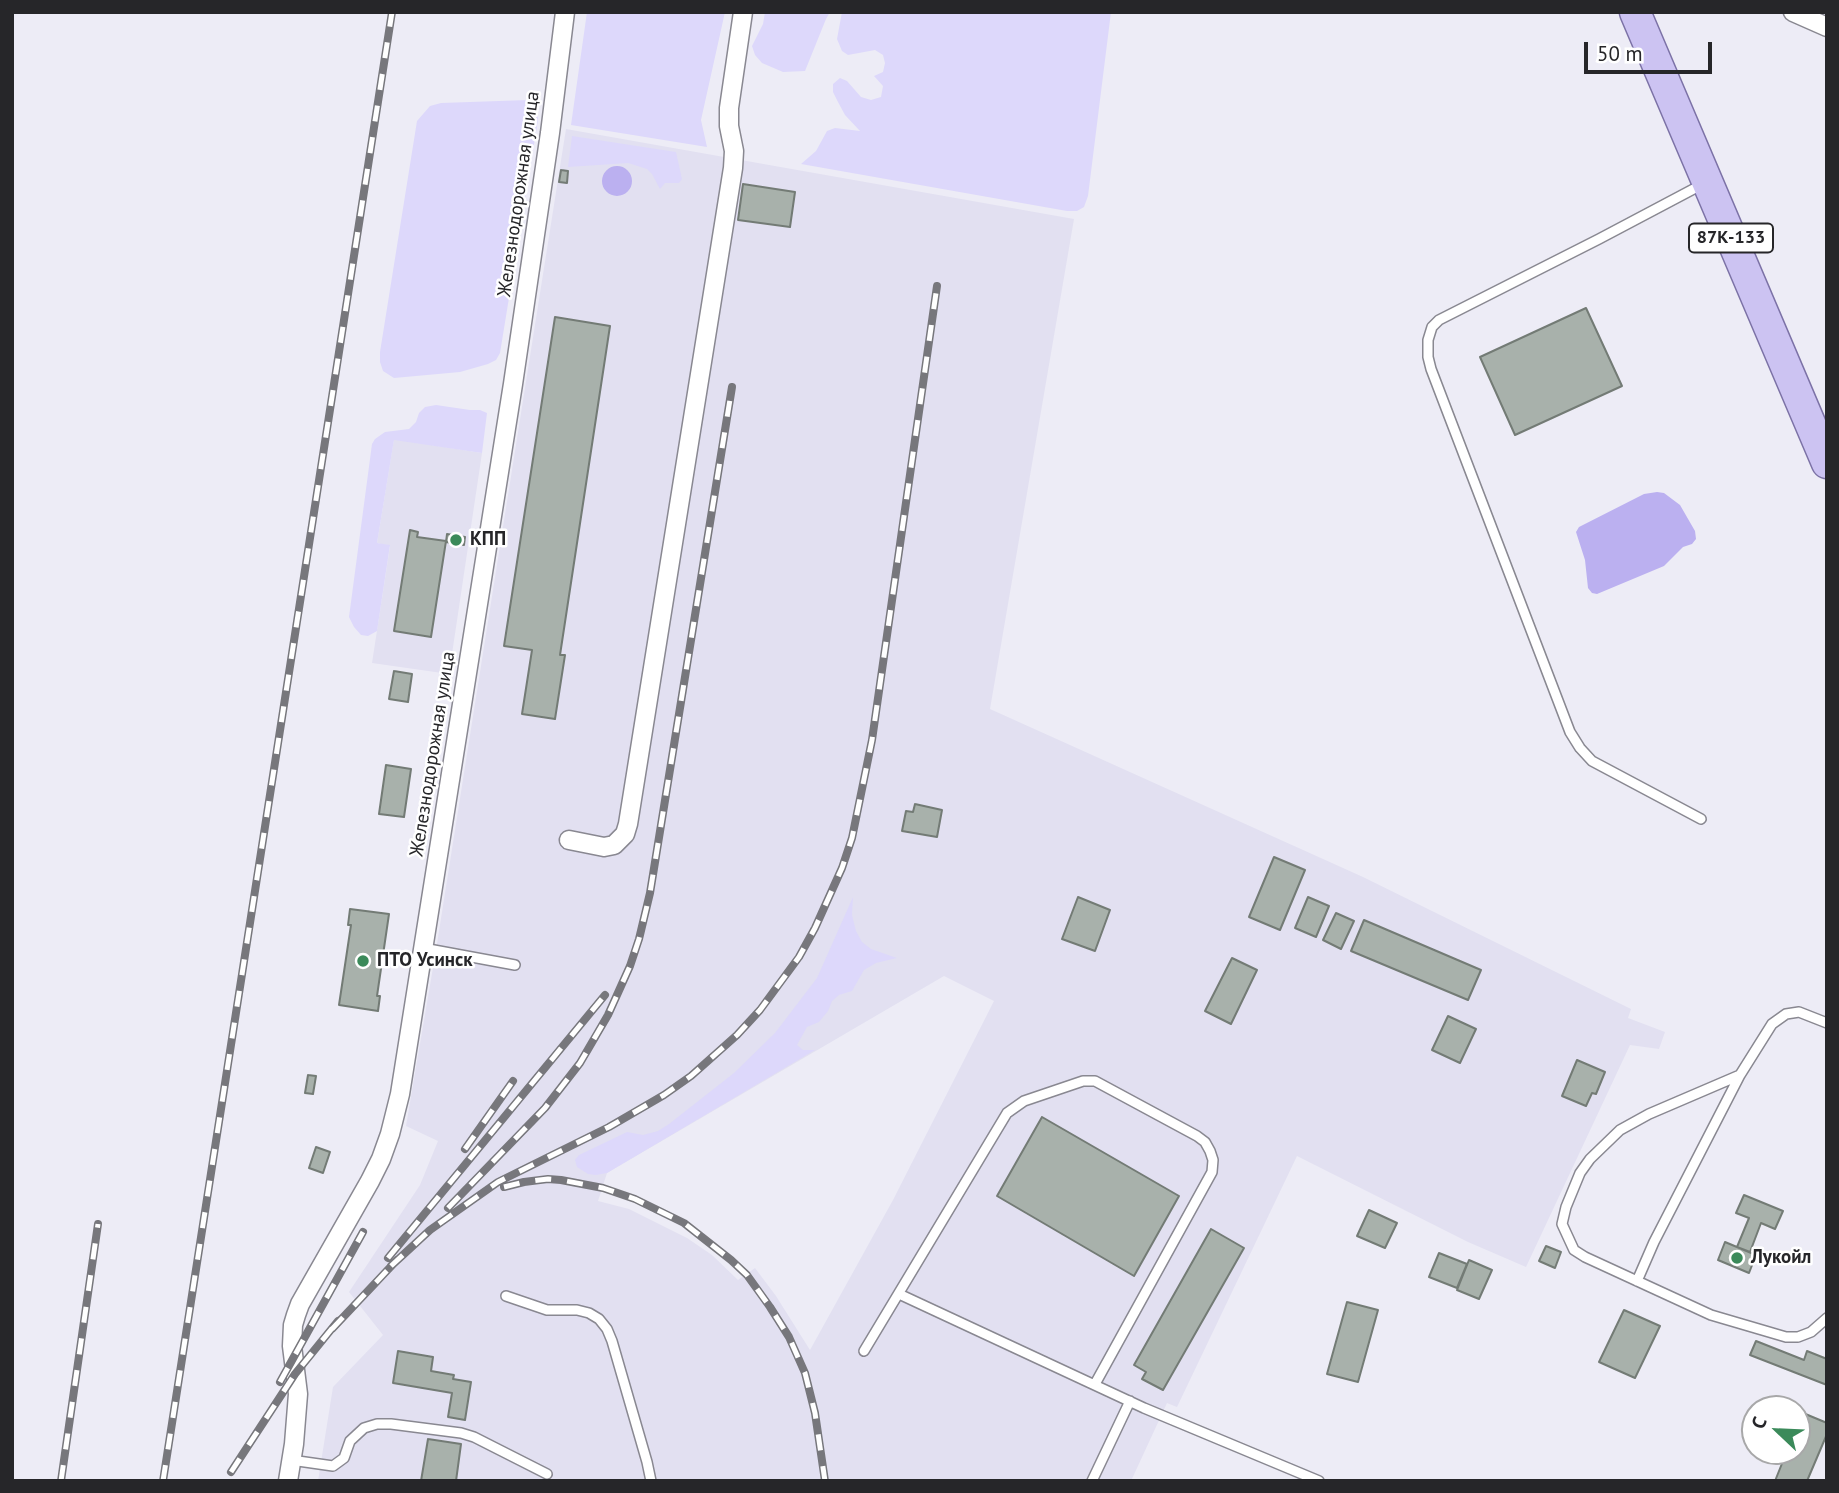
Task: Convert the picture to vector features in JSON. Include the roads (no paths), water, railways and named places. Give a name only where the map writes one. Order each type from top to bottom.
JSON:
[{"type":"main road","name":"87К-133","points":[[1635,12],[1827,463]]},
{"type":"street","name":"Железнодорожная улица","points":[[288,1481],[298,1394],[293,1358],[293,1325],[300,1304],[370,1181],[390,1134],[400,1094],[513,384],[565,12]]},
{"type":"street","points":[[569,840],[604,847],[614,845],[625,834],[628,824],[733,168],[734,151],[729,108],[743,12]]},
{"type":"street","points":[[1793,12],[1827,27]]},
{"type":"lane","points":[[1700,819],[1592,761],[1570,732],[1431,369],[1428,340],[1432,327],[1439,320],[1707,182]]},
{"type":"lane","points":[[423,948],[515,965]]},
{"type":"lane","points":[[1637,1281],[1654,1242],[1740,1075],[1772,1024],[1786,1014],[1800,1012],[1827,1023]]},
{"type":"lane","points":[[1740,1075],[1649,1114],[1620,1130],[1590,1159],[1580,1173],[1562,1224],[1574,1250],[1585,1257],[1711,1315],[1786,1337],[1811,1332],[1827,1318]]},
{"type":"lane","points":[[863,1351],[1007,1113],[1024,1101],[1083,1081],[1095,1081],[1197,1136],[1205,1142],[1213,1160],[1212,1172],[1095,1384]]},
{"type":"lane","points":[[899,1294],[1130,1401],[1319,1481]]},
{"type":"lane","points":[[506,1296],[547,1310],[577,1310],[589,1313],[599,1319],[607,1329],[651,1481]]},
{"type":"lane","points":[[1092,1481],[1130,1401]]},
{"type":"lane","points":[[291,1460],[333,1466],[344,1458],[350,1441],[364,1428],[391,1424],[474,1437],[547,1474]]},
{"type":"railway","points":[[163,1481],[392,12]]},
{"type":"railway","points":[[391,1266],[430,1230],[498,1182],[609,1127],[691,1076],[737,1035],[760,1010],[799,957],[842,868],[852,838],[872,740],[937,286]]},
{"type":"railway","points":[[448,1208],[545,1108],[580,1063],[608,1015],[630,966],[650,893],[732,387]]},
{"type":"railway","points":[[388,1258],[605,995]]},
{"type":"railway","points":[[465,1149],[513,1081]]},
{"type":"railway","points":[[504,1187],[548,1179],[603,1188],[635,1199],[684,1223],[731,1260],[747,1275],[770,1307],[789,1337],[805,1373],[815,1413],[825,1481]]},
{"type":"railway","points":[[61,1481],[98,1224]]},
{"type":"railway","points":[[280,1382],[363,1232]]},
{"type":"railway","points":[[332,1329],[397,1260]]},
{"type":"railway","points":[[231,1472],[295,1374],[338,1321]]},
{"type":"place","name":"КПП","points":[[456,540]]},
{"type":"place","name":"ПТО Усинск","points":[[363,961]]},
{"type":"place","name":"Лукойл","points":[[1737,1258]]}]
